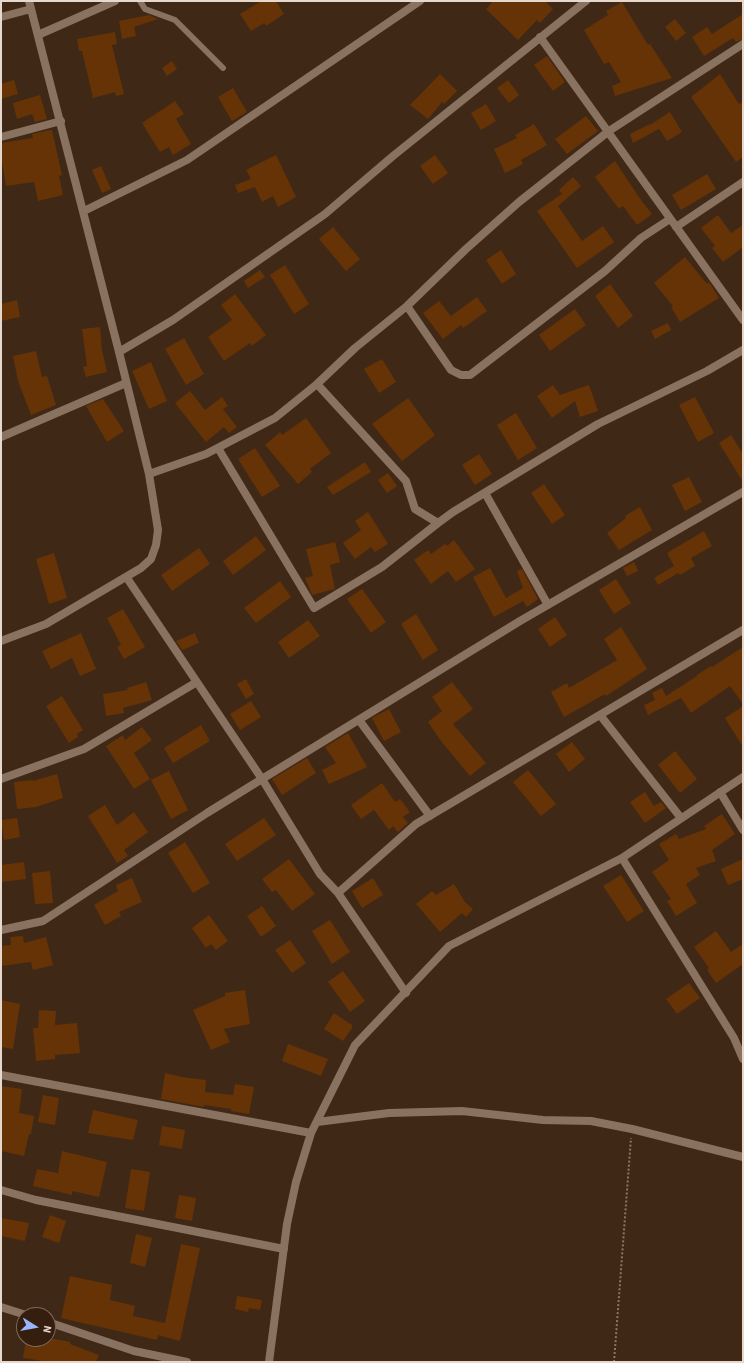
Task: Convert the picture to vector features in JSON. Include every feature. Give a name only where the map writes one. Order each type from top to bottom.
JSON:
[{"type":"street","points":[[38,35],[115,1]]},
{"type":"street","points":[[84,211],[188,160],[420,1]]},
{"type":"street","points":[[119,352],[173,320],[325,214],[586,1]]},
{"type":"street","points":[[1,17],[30,5],[84,211],[149,474],[158,530],[156,545],[151,559],[126,578],[46,624],[1,641]]},
{"type":"street","points":[[540,37],[609,131],[743,320]]},
{"type":"street","points":[[149,474],[218,448],[275,418],[316,384],[354,348],[407,306],[466,249],[519,202],[609,131],[743,44]]},
{"type":"street","points":[[1,137],[61,121]]},
{"type":"street","points":[[676,227],[743,182]]},
{"type":"street","points":[[407,306],[451,370],[461,375],[470,375],[599,276],[641,238],[670,219]]},
{"type":"street","points":[[218,448],[314,608],[382,567],[438,523],[598,424],[707,372],[743,350]]},
{"type":"street","points":[[1,437],[126,383]]},
{"type":"street","points":[[316,384],[406,481],[415,509],[438,523]]},
{"type":"street","points":[[1,930],[43,921],[207,813],[262,779],[548,605],[743,492]]},
{"type":"street","points":[[485,493],[548,605]]},
{"type":"street","points":[[126,578],[262,779],[320,874],[338,894],[406,993]]},
{"type":"street","points":[[338,894],[416,824],[743,630]]},
{"type":"street","points":[[1,779],[84,749],[197,682]]},
{"type":"street","points":[[600,715],[681,818]]},
{"type":"street","points":[[359,720],[430,816]]},
{"type":"street","points":[[269,1362],[287,1224],[296,1182],[311,1133],[355,1045],[449,946],[622,858],[743,778]]},
{"type":"street","points":[[720,792],[743,830]]},
{"type":"street","points":[[622,858],[734,1038],[743,1059]]},
{"type":"street","points":[[1,1075],[311,1133]]},
{"type":"street","points":[[317,1122],[389,1113],[462,1111],[543,1120],[591,1121],[632,1129],[743,1157]]},
{"type":"street","points":[[1,1190],[36,1200],[284,1249]]},
{"type":"street","points":[[1,1307],[16,1312]]},
{"type":"street","points":[[56,1325],[134,1351],[187,1362]]},
{"type":"lane","points":[[140,1],[145,9],[175,20],[223,68]]},
{"type":"path","points":[[614,1362],[632,1129]]},
{"type":"building","points":[[261,1],[276,1],[284,14],[266,26],[264,23],[251,31],[240,14]]},
{"type":"building","points":[[493,1],[545,1],[553,9],[540,23],[537,20],[518,40],[486,9]]},
{"type":"building","points":[[622,2],[648,45],[650,44],[672,78],[615,96],[612,86],[621,82],[609,62],[604,64],[584,30],[608,15],[606,11]]},
{"type":"building","points":[[743,14],[743,39],[736,42],[733,38],[704,56],[692,37],[707,27],[712,34]]},
{"type":"building","points":[[149,15],[158,19],[134,27],[136,36],[122,39],[119,21]]},
{"type":"building","points":[[675,19],[686,33],[676,41],[665,27]]},
{"type":"building","points":[[115,32],[117,44],[112,45],[124,94],[116,96],[115,92],[93,98],[82,51],[79,51],[77,39]]},
{"type":"building","points":[[547,56],[565,82],[553,91],[534,65]]},
{"type":"building","points":[[172,61],[177,69],[167,76],[162,68]]},
{"type":"building","points":[[440,74],[457,91],[444,104],[442,102],[428,119],[410,105]]},
{"type":"building","points":[[720,74],[739,104],[743,102],[743,157],[736,162],[691,97]]},
{"type":"building","points":[[14,80],[18,94],[1,99],[1,84]]},
{"type":"building","points":[[508,80],[519,95],[509,103],[497,88]]},
{"type":"building","points":[[233,88],[247,112],[232,121],[218,97]]},
{"type":"building","points":[[40,95],[47,119],[35,122],[32,114],[17,119],[13,103]]},
{"type":"building","points":[[175,101],[184,114],[176,119],[191,144],[173,155],[169,147],[160,152],[142,123]]},
{"type":"building","points":[[486,104],[496,121],[481,130],[471,113]]},
{"type":"building","points":[[670,112],[682,132],[667,141],[659,129],[633,143],[630,134],[650,125]]},
{"type":"building","points":[[586,116],[598,131],[567,154],[555,139]]},
{"type":"building","points":[[534,124],[547,145],[521,160],[523,164],[505,173],[494,149],[517,138],[515,135]]},
{"type":"building","points":[[52,130],[62,175],[59,176],[63,195],[38,201],[34,182],[6,186],[1,156],[1,143],[33,138],[32,134]]},
{"type":"building","points":[[276,155],[296,197],[278,207],[273,196],[262,202],[255,187],[238,193],[235,185],[251,179],[246,170]]},
{"type":"building","points":[[435,155],[448,173],[433,184],[420,166]]},
{"type":"building","points":[[615,161],[652,214],[637,225],[623,206],[619,209],[595,177]]},
{"type":"building","points":[[101,166],[111,189],[102,193],[92,170]]},
{"type":"building","points":[[707,174],[716,189],[681,210],[672,195]]},
{"type":"building","points":[[573,177],[581,186],[558,206],[582,241],[603,226],[614,242],[577,268],[537,211],[562,194],[559,190]]},
{"type":"building","points":[[718,215],[731,233],[743,225],[743,247],[723,262],[712,248],[715,246],[701,228]]},
{"type":"building","points":[[333,227],[360,259],[346,271],[319,239]]},
{"type":"building","points":[[501,250],[516,274],[502,284],[486,260]]},
{"type":"building","points":[[685,257],[707,284],[709,282],[719,298],[680,322],[671,307],[673,306],[654,283]]},
{"type":"building","points":[[285,265],[309,304],[294,314],[270,275]]},
{"type":"building","points":[[260,270],[265,277],[248,288],[244,281]]},
{"type":"building","points":[[610,284],[633,316],[618,328],[595,296]]},
{"type":"building","points":[[235,294],[266,335],[252,346],[250,343],[224,361],[208,337],[232,320],[221,305]]},
{"type":"building","points":[[477,297],[487,311],[463,328],[461,325],[443,339],[423,313],[439,301],[451,316]]},
{"type":"building","points":[[17,300],[20,317],[1,321],[1,304]]},
{"type":"building","points":[[575,309],[586,325],[550,351],[539,335]]},
{"type":"building","points":[[668,323],[671,330],[655,339],[651,331]]},
{"type":"building","points":[[100,327],[102,350],[107,372],[86,377],[83,367],[87,366],[82,329]]},
{"type":"building","points":[[184,338],[204,374],[186,385],[165,349]]},
{"type":"building","points":[[36,351],[42,377],[47,376],[56,405],[31,415],[18,381],[13,356]]},
{"type":"building","points":[[382,359],[396,382],[379,393],[364,369]]},
{"type":"building","points":[[151,362],[167,401],[149,409],[132,371]]},
{"type":"building","points":[[553,385],[560,395],[589,385],[598,411],[580,417],[575,401],[552,418],[537,396]]},
{"type":"building","points":[[190,391],[205,410],[222,397],[228,406],[223,409],[237,427],[229,433],[224,427],[206,442],[175,403]]},
{"type":"building","points":[[695,397],[714,433],[698,442],[679,405]]},
{"type":"building","points":[[408,398],[435,435],[402,461],[372,424]]},
{"type":"building","points":[[103,399],[124,431],[107,442],[86,406]]},
{"type":"building","points":[[516,413],[537,448],[518,460],[497,425]]},
{"type":"building","points":[[306,418],[331,453],[310,469],[312,472],[298,484],[265,445],[280,432],[282,435]]},
{"type":"building","points":[[731,435],[743,454],[743,482],[719,443]]},
{"type":"building","points":[[255,448],[280,486],[262,497],[238,459]]},
{"type":"building","points":[[479,454],[492,474],[475,485],[462,465]]},
{"type":"building","points":[[365,462],[371,472],[333,495],[327,487]]},
{"type":"building","points":[[388,473],[397,486],[387,493],[378,480]]},
{"type":"building","points":[[689,477],[702,502],[685,511],[672,485]]},
{"type":"building","points":[[544,484],[565,515],[552,524],[531,493]]},
{"type":"building","points":[[640,507],[652,530],[619,550],[607,533],[626,518],[625,516]]},
{"type":"building","points":[[368,512],[388,544],[375,552],[371,547],[355,559],[343,543],[361,530],[355,521]]},
{"type":"building","points":[[704,531],[712,546],[691,558],[695,566],[680,575],[678,573],[658,585],[654,578],[674,566],[667,553]]},
{"type":"building","points":[[256,536],[266,550],[233,575],[223,561]]},
{"type":"building","points":[[454,540],[475,569],[456,582],[448,571],[431,584],[414,560],[428,550],[431,554],[445,544],[447,546]]},
{"type":"building","points":[[335,542],[340,562],[330,565],[335,589],[312,595],[305,578],[313,576],[306,549]]},
{"type":"building","points":[[199,548],[210,564],[172,591],[161,575]]},
{"type":"building","points":[[54,553],[67,598],[49,604],[36,559]]},
{"type":"building","points":[[634,562],[638,571],[627,576],[623,568]]},
{"type":"building","points":[[490,568],[506,598],[523,588],[517,571],[522,569],[538,599],[527,607],[523,601],[494,617],[473,577]]},
{"type":"building","points":[[616,579],[631,603],[614,614],[599,590]]},
{"type":"building","points":[[280,581],[291,597],[256,623],[244,608]]},
{"type":"building","points":[[362,589],[386,622],[371,633],[347,599]]},
{"type":"building","points":[[123,609],[145,647],[124,659],[117,647],[121,645],[107,618]]},
{"type":"building","points":[[416,614],[438,650],[423,660],[401,624]]},
{"type":"building","points":[[555,617],[567,635],[550,647],[538,629]]},
{"type":"building","points":[[308,620],[320,636],[289,658],[278,642]]},
{"type":"building","points":[[621,627],[647,669],[606,696],[605,694],[564,717],[551,692],[567,683],[569,688],[617,660],[604,639]]},
{"type":"building","points":[[81,633],[96,669],[80,676],[72,658],[51,669],[42,651]]},
{"type":"building","points":[[195,633],[199,643],[182,650],[176,641]]},
{"type":"building","points":[[743,647],[743,704],[730,686],[691,713],[681,698],[648,715],[644,705],[655,700],[652,693],[662,688],[666,696]]},
{"type":"building","points":[[246,679],[254,694],[246,699],[237,684]]},
{"type":"building","points":[[146,682],[152,700],[123,708],[124,713],[106,716],[103,694],[128,690],[127,688]]},
{"type":"building","points":[[452,682],[473,709],[453,724],[486,763],[470,776],[441,741],[428,722],[442,711],[432,697]]},
{"type":"building","points":[[62,696],[83,730],[77,734],[78,737],[69,743],[46,706]]},
{"type":"building","points":[[251,701],[261,717],[240,730],[230,714]]},
{"type":"building","points":[[743,706],[743,747],[725,718]]},
{"type":"building","points":[[389,709],[401,732],[384,741],[372,718]]},
{"type":"building","points":[[201,725],[210,741],[173,763],[164,748]]},
{"type":"building","points":[[142,727],[152,740],[134,753],[150,779],[134,789],[106,746],[123,735],[125,740]]},
{"type":"building","points":[[348,733],[367,767],[329,784],[322,770],[336,763],[325,747]]},
{"type":"building","points":[[572,742],[585,759],[569,772],[556,754]]},
{"type":"building","points":[[675,751],[697,779],[680,793],[658,765]]},
{"type":"building","points":[[307,758],[316,773],[282,795],[272,779]]},
{"type":"building","points":[[528,770],[556,804],[541,816],[513,782]]},
{"type":"building","points":[[169,771],[188,810],[171,819],[151,780]]},
{"type":"building","points":[[57,774],[63,798],[36,807],[17,809],[14,782],[33,781]]},
{"type":"building","points":[[382,783],[395,802],[400,799],[410,812],[403,817],[408,823],[398,832],[393,826],[389,830],[374,810],[361,819],[351,805]]},
{"type":"building","points":[[645,792],[654,806],[661,802],[666,808],[645,823],[630,802]]},
{"type":"building","points":[[105,805],[117,825],[134,812],[148,832],[124,850],[128,856],[117,863],[88,816]]},
{"type":"building","points":[[722,814],[735,834],[712,850],[716,861],[696,868],[700,875],[686,884],[697,903],[676,916],[667,901],[671,899],[652,872],[669,860],[659,844],[676,834],[679,839],[706,829],[704,826]]},
{"type":"building","points":[[17,818],[20,837],[4,840],[1,820]]},
{"type":"building","points":[[264,818],[276,835],[237,861],[225,844]]},
{"type":"building","points":[[185,842],[210,883],[193,893],[168,853]]},
{"type":"building","points":[[289,859],[315,894],[292,911],[276,890],[272,892],[262,879]]},
{"type":"building","points":[[743,859],[743,879],[728,885],[721,869]]},
{"type":"building","points":[[24,862],[26,879],[1,882],[1,865]]},
{"type":"building","points":[[50,871],[53,903],[35,904],[32,873]]},
{"type":"building","points":[[621,875],[644,911],[627,922],[603,886]]},
{"type":"building","points":[[132,878],[142,902],[119,912],[121,916],[105,925],[94,905],[118,891],[116,885]]},
{"type":"building","points":[[373,878],[383,895],[362,908],[352,891]]},
{"type":"building","points":[[454,884],[465,902],[473,909],[466,917],[462,913],[440,932],[416,904],[432,891],[436,895]]},
{"type":"building","points":[[262,906],[276,926],[261,937],[247,916]]},
{"type":"building","points":[[209,915],[228,941],[216,950],[211,944],[206,948],[192,928]]},
{"type":"building","points":[[330,920],[350,952],[332,964],[312,931]]},
{"type":"building","points":[[716,931],[731,952],[743,944],[743,964],[716,983],[707,970],[709,968],[694,947]]},
{"type":"building","points":[[23,936],[24,943],[46,937],[53,965],[33,970],[31,962],[1,966],[1,946],[11,945],[10,937]]},
{"type":"building","points":[[290,940],[306,963],[292,973],[275,950]]},
{"type":"building","points":[[343,971],[365,1001],[350,1012],[328,982]]},
{"type":"building","points":[[689,983],[700,998],[677,1014],[666,999]]},
{"type":"building","points":[[245,990],[250,1024],[224,1029],[230,1042],[211,1050],[193,1010],[225,996],[225,993]]},
{"type":"building","points":[[1,1000],[20,1004],[13,1049],[1,1047]]},
{"type":"building","points":[[39,1010],[56,1011],[55,1025],[77,1023],[80,1053],[55,1055],[55,1059],[36,1061],[33,1028],[38,1028]]},
{"type":"building","points":[[334,1013],[352,1025],[352,1028],[343,1041],[324,1029]]},
{"type":"building","points":[[288,1044],[328,1059],[321,1076],[282,1061]]},
{"type":"building","points":[[165,1073],[206,1080],[205,1092],[233,1095],[235,1084],[254,1087],[249,1114],[231,1111],[231,1109],[204,1105],[204,1107],[161,1099]]},
{"type":"building","points":[[1,1086],[22,1089],[19,1113],[34,1116],[31,1134],[29,1134],[24,1156],[1,1151]]},
{"type":"building","points":[[43,1095],[59,1098],[55,1125],[38,1122]]},
{"type":"building","points":[[93,1110],[138,1120],[133,1140],[88,1133]]},
{"type":"building","points":[[162,1126],[185,1130],[182,1149],[159,1145]]},
{"type":"building","points":[[62,1151],[107,1162],[99,1197],[72,1191],[72,1195],[33,1186],[37,1169],[58,1173]]},
{"type":"building","points":[[131,1169],[150,1172],[144,1211],[125,1208]]},
{"type":"building","points":[[179,1195],[196,1198],[192,1221],[175,1218]]},
{"type":"building","points":[[50,1215],[66,1221],[59,1243],[42,1237]]},
{"type":"building","points":[[1,1218],[29,1223],[25,1241],[1,1236]]},
{"type":"building","points":[[136,1234],[152,1238],[145,1267],[130,1263]]},
{"type":"building","points":[[181,1244],[200,1248],[180,1341],[158,1335],[157,1340],[61,1318],[70,1276],[112,1285],[110,1300],[135,1306],[133,1316],[165,1323]]},
{"type":"building","points":[[237,1296],[262,1300],[260,1310],[249,1308],[248,1312],[235,1309]]},
{"type":"building","points":[[56,1339],[70,1342],[70,1344],[99,1355],[96,1362],[49,1362],[23,1358],[25,1347],[56,1347]]}]
